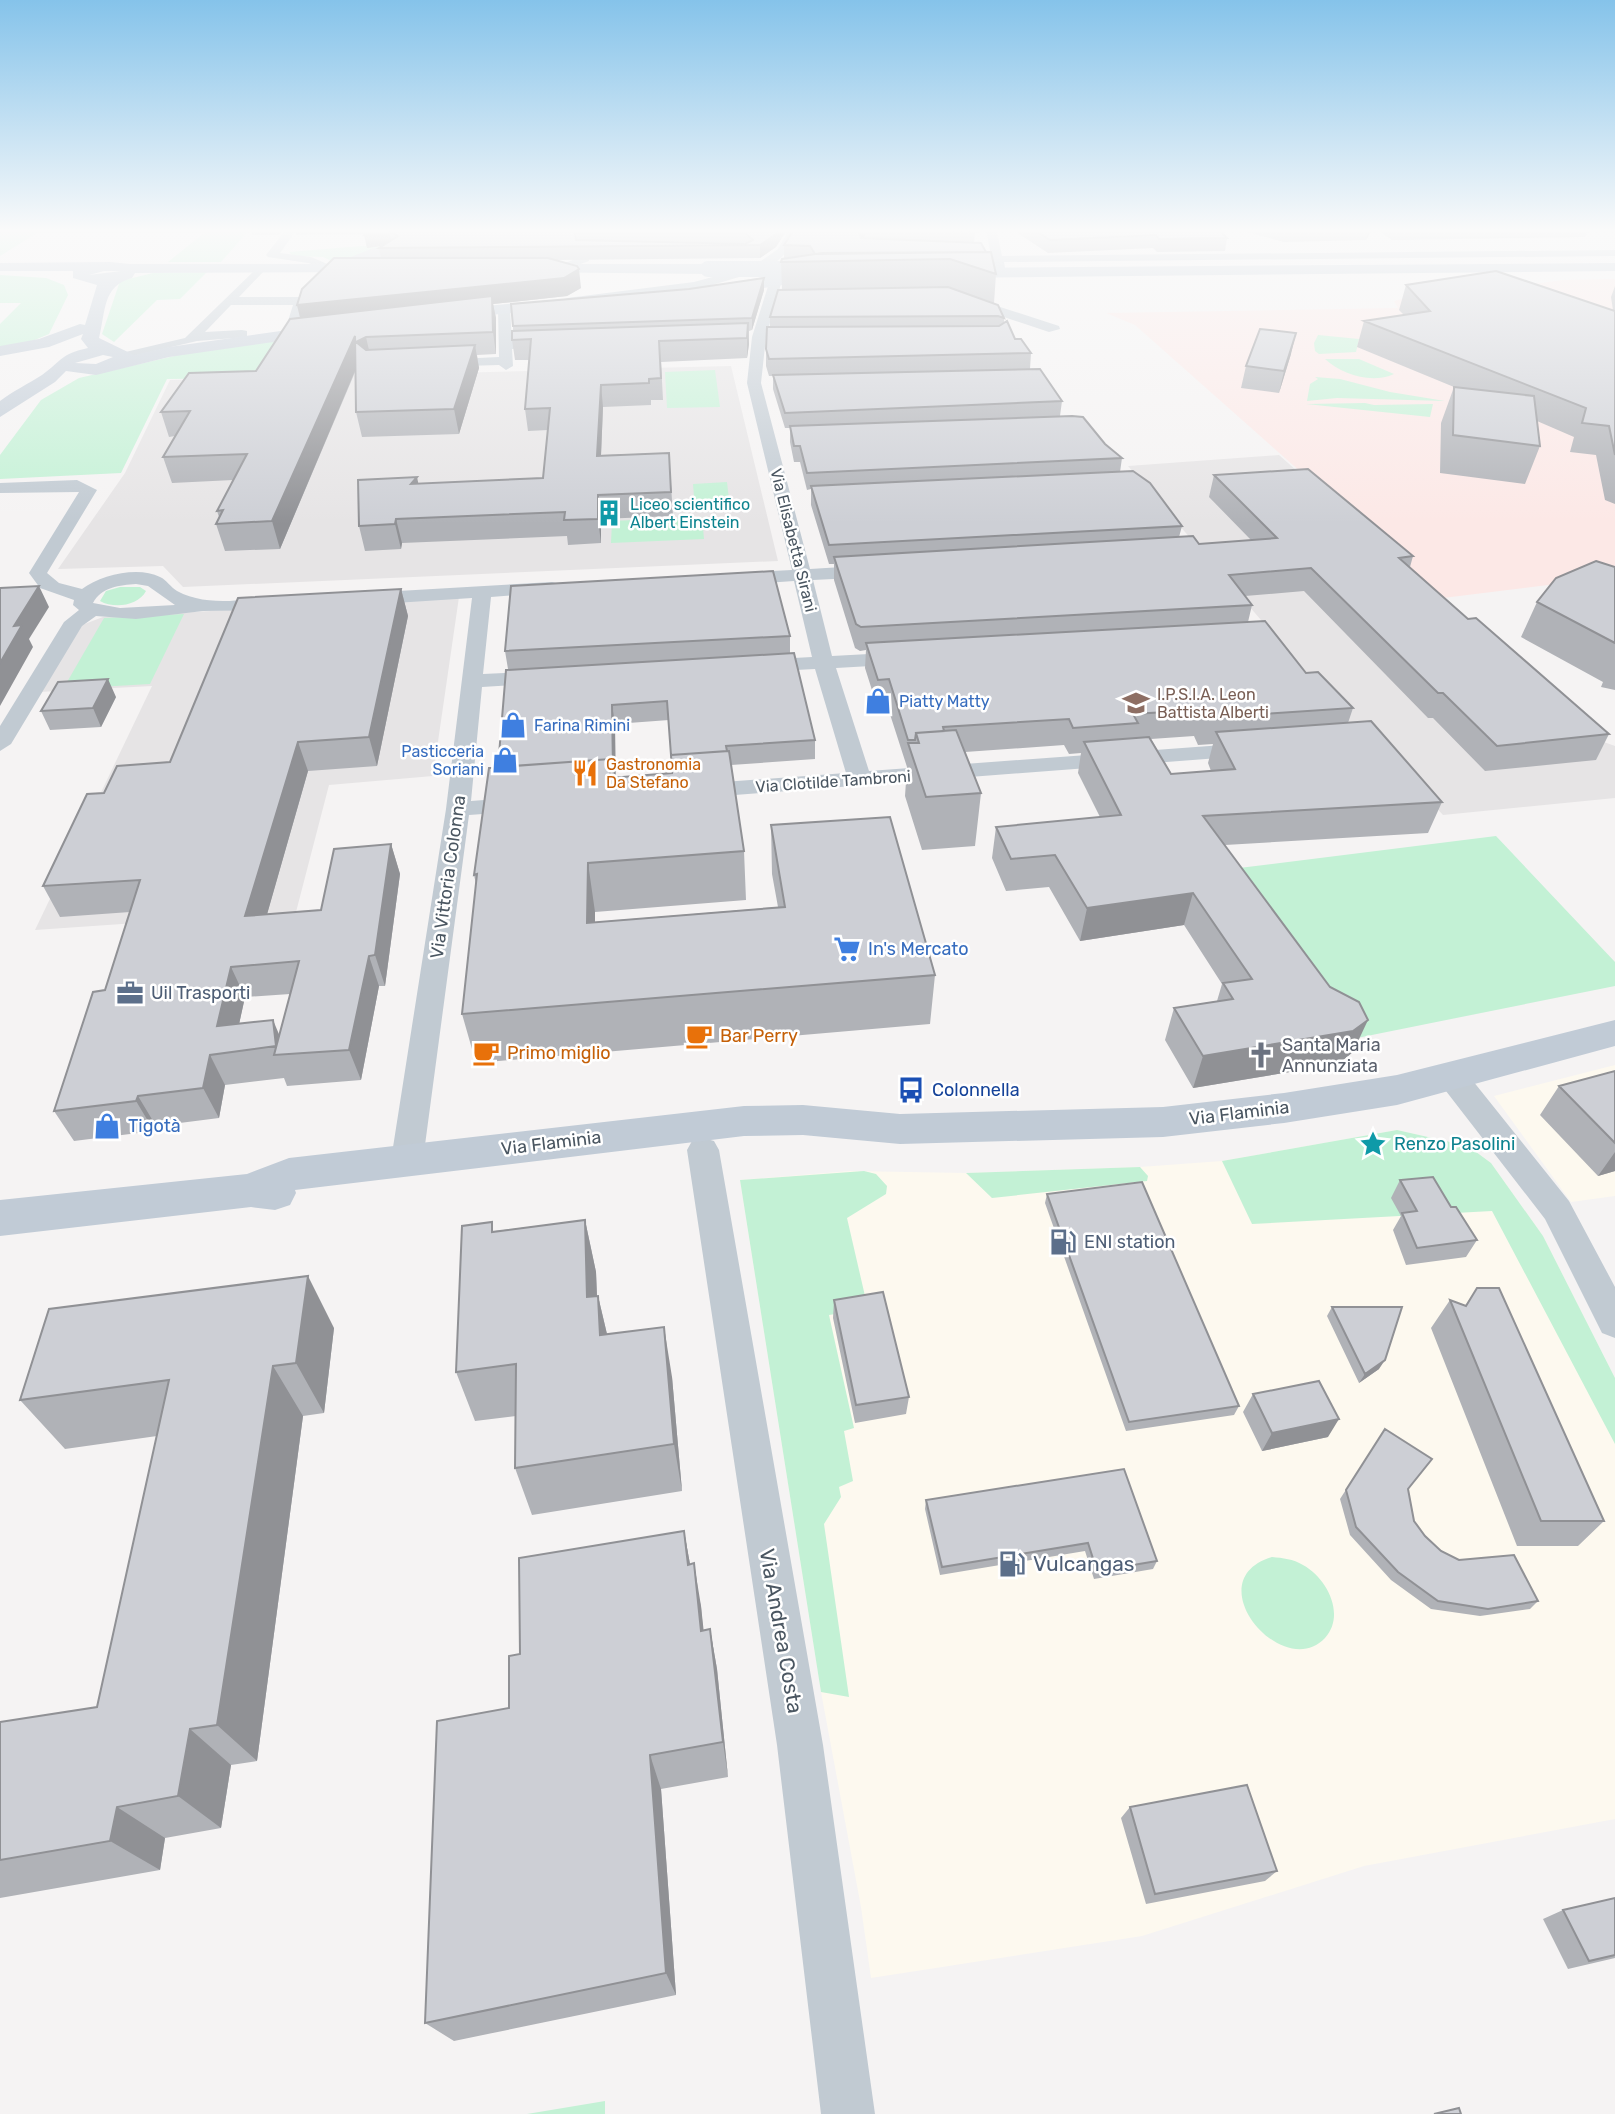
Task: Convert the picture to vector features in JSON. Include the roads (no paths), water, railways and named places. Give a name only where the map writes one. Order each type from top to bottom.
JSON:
[{"type":"main road","points":[[93,327],[90,339],[109,360]]},
{"type":"main road","points":[[70,359],[75,369],[109,360],[343,327]]},
{"type":"main road","points":[[0,352],[43,343],[80,329]]},
{"type":"main road","points":[[0,411],[23,392],[49,378],[70,359],[80,329]]},
{"type":"main road","points":[[0,352],[42,353],[70,359]]},
{"type":"main road","points":[[0,433],[35,395],[109,360]]},
{"type":"main road","name":"Via Flaminia","points":[[0,1218],[251,1190],[285,1195],[703,1150],[854,1127],[1163,1122],[1284,1108],[1372,1094],[1615,1033]]},
{"type":"main road","name":"Via Flaminia","points":[[251,1190],[289,1174],[714,1124],[803,1120],[854,1127]]},
{"type":"street","points":[[194,337],[204,327]]},
{"type":"street","points":[[292,334],[294,327]]},
{"type":"street","points":[[425,364],[506,367],[505,327]]},
{"type":"street","name":"Via Elisabetta Sirani","points":[[762,327],[758,337],[761,383],[790,498],[802,576],[824,663],[860,779]]},
{"type":"street","points":[[1047,327],[1054,329]]},
{"type":"street","points":[[109,360],[171,346],[194,337],[242,334]]},
{"type":"street","points":[[507,345],[563,344]]},
{"type":"street","points":[[0,488],[78,485],[89,490],[38,573],[41,580],[54,588],[71,583],[145,579],[161,585],[162,590],[187,603],[215,608]]},
{"type":"street","points":[[719,580],[897,570]]},
{"type":"street","points":[[0,744],[95,588],[112,582]]},
{"type":"street","points":[[349,600],[572,587]]},
{"type":"street","points":[[27,589],[54,588],[77,592],[87,604],[118,612],[295,603]]},
{"type":"street","points":[[118,612],[152,602],[162,590]]},
{"type":"street","name":"Via Vittoria Colonna","points":[[407,1160],[458,809],[482,592]]},
{"type":"street","points":[[734,668],[926,657]]},
{"type":"street","points":[[473,681],[569,676]]},
{"type":"street","name":"Via Clotilde Tambroni","points":[[666,794],[1274,748]]},
{"type":"street","points":[[458,809],[541,803]]},
{"type":"street","points":[[1450,1074],[1558,1210],[1615,1322]]},
{"type":"street","name":"Via Andrea Costa","points":[[703,1150],[800,1745],[848,2114]]},
{"type":"place","name":"Liceo scientifico Albert Einstein","points":[[609,513]]},
{"type":"place","name":"Piatty Matty","points":[[878,701]]},
{"type":"place","name":"I.P.S.I.A. Leon Battista Alberti","points":[[1136,703]]},
{"type":"place","name":"Farina Rimini","points":[[513,725]]},
{"type":"place","name":"Pasticceria Soriani","points":[[505,760]]},
{"type":"place","name":"Gastronomia Da Stefano","points":[[585,773]]},
{"type":"place","name":"In's Mercato","points":[[847,949]]},
{"type":"place","name":"Uil Trasporti","points":[[130,993]]},
{"type":"place","name":"Bar Perry","points":[[699,1036]]},
{"type":"place","name":"Primo miglio","points":[[486,1053]]},
{"type":"place","name":"Santa Maria Annunziata","points":[[1261,1055]]},
{"type":"place","name":"Colonnella","points":[[911,1090]]},
{"type":"place","name":"Tigotà","points":[[107,1126]]},
{"type":"place","name":"Renzo Pasolini","points":[[1373,1144]]},
{"type":"place","name":"ENI station","points":[[1063,1242]]},
{"type":"place","name":"Vulcangas","points":[[1012,1564]]}]
